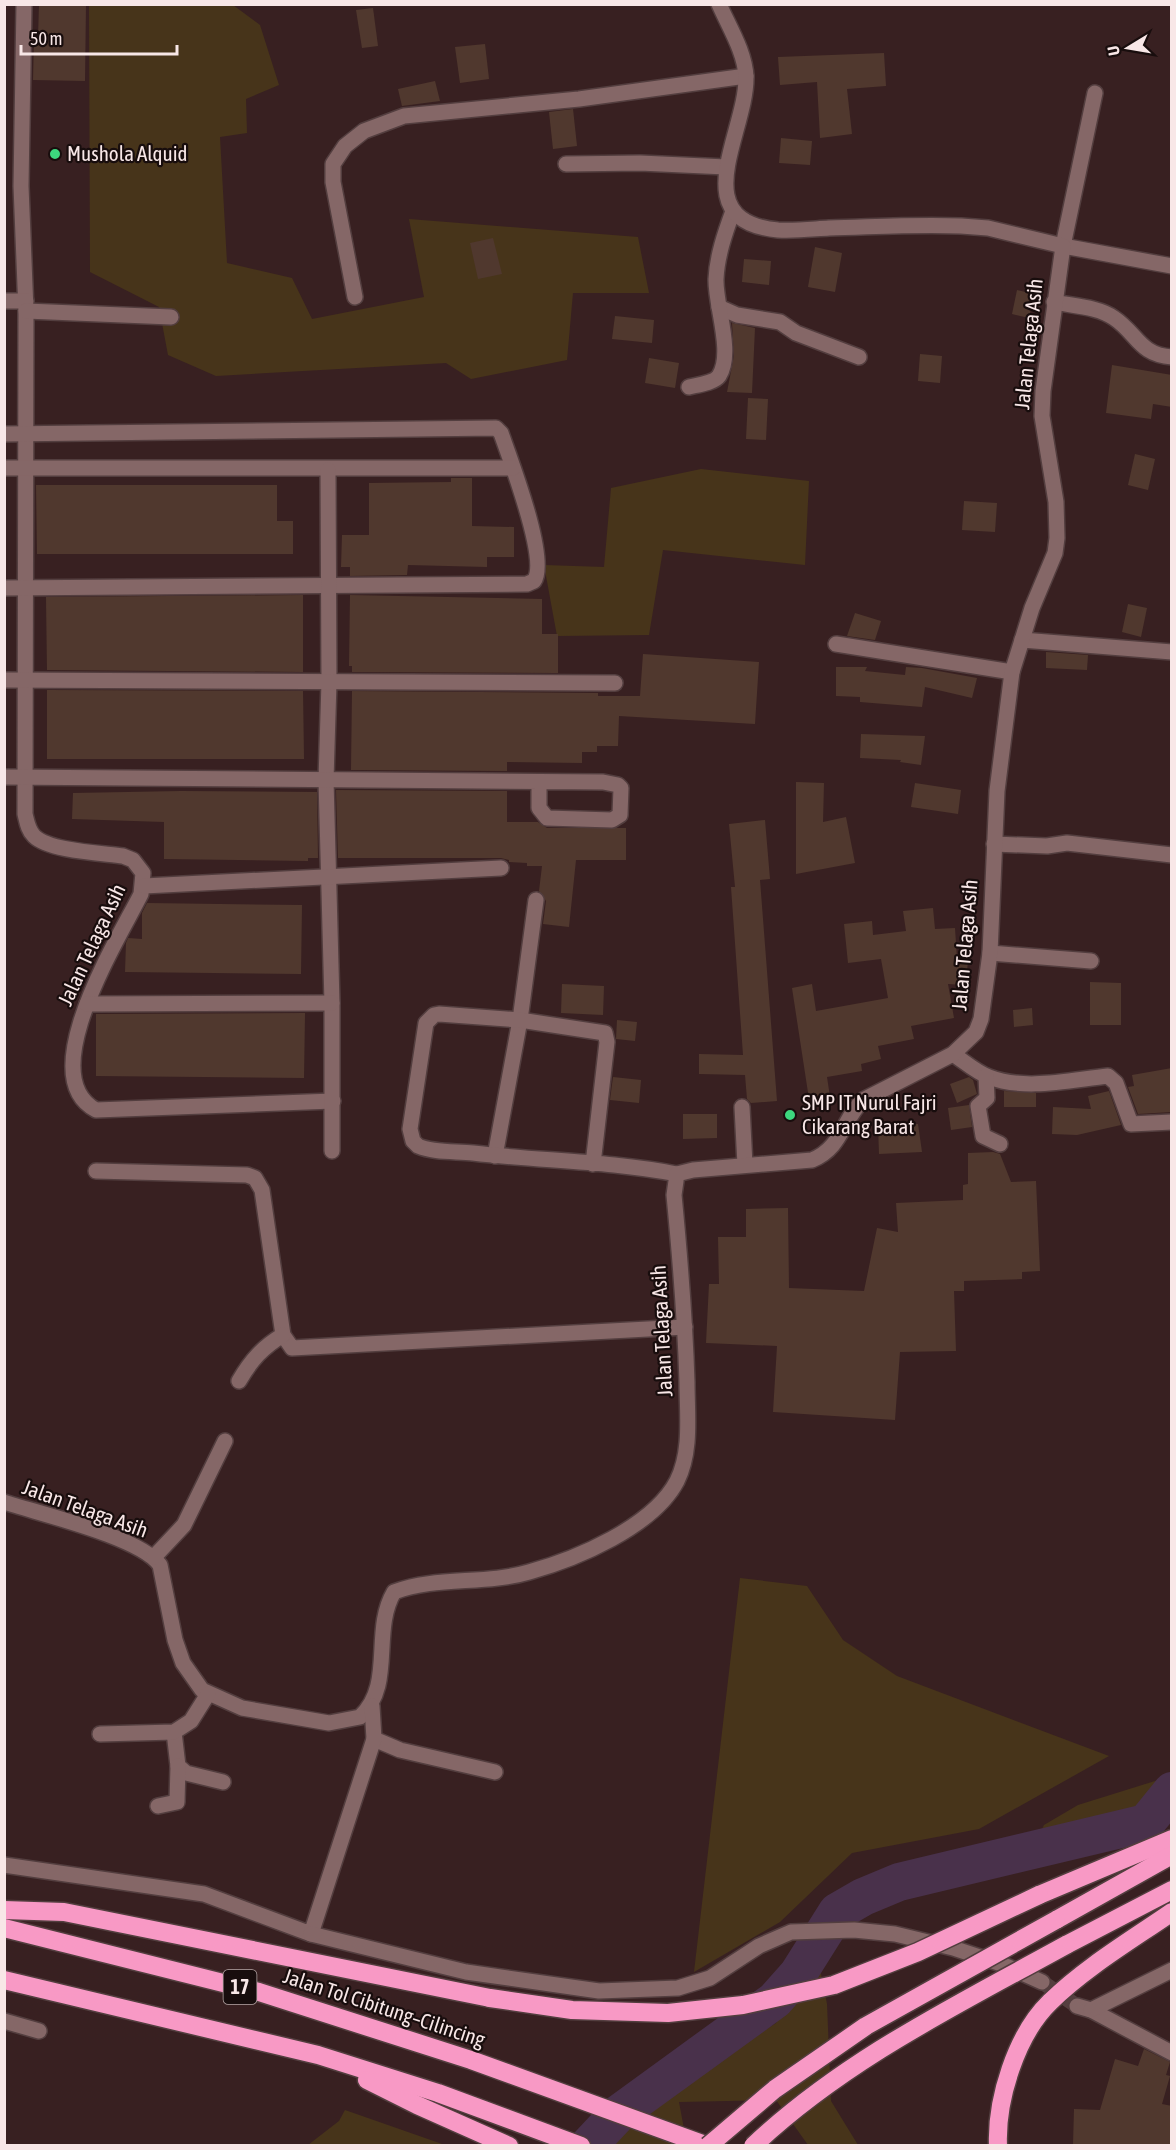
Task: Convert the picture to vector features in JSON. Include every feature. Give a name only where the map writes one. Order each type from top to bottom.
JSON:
[{"type":"highway","points":[[4,1910],[64,1912],[490,1998],[572,2010],[668,2013],[743,2005],[834,1985],[918,1952],[1039,1895],[1172,1839]]},
{"type":"highway","points":[[707,2145],[775,2089],[866,2026],[1172,1855]]},
{"type":"highway","points":[[753,2145],[784,2116],[874,2051],[1066,1945],[1172,1890]]},
{"type":"highway","points":[[998,2145],[999,2110],[1009,2071],[1019,2049],[1048,2004],[1089,1969],[1172,1912]]},
{"type":"highway","name":"Jalan Tol Cibitung–Cilincing","points":[[4,1928],[260,1992],[471,2060],[707,2145]]},
{"type":"highway","name":"17","points":[[4,1980],[318,2055],[438,2093],[581,2145]]},
{"type":"highway","points":[[318,2055],[417,2105],[509,2145]]},
{"type":"street","name":"Jalan Telaga Asih","points":[[24,4],[21,186],[26,306],[25,814],[28,827],[34,837],[47,844],[134,860],[143,873],[144,886],[87,1004],[75,1039],[73,1076],[81,1098],[96,1110],[333,1101]]},
{"type":"street","points":[[689,387],[716,379],[720,374],[724,347],[719,307],[718,265],[732,211],[726,190],[726,167],[745,93],[746,76],[739,49],[719,4]]},
{"type":"street","points":[[355,297],[333,182],[333,164],[345,146],[364,131],[384,122],[428,112],[579,99],[746,76]]},
{"type":"street","name":"Jalan Telaga Asih","points":[[4,1502],[127,1542],[154,1557],[160,1566],[175,1640],[183,1663],[202,1690],[242,1708],[329,1723],[360,1718],[372,1706],[380,1676],[386,1611],[393,1592],[416,1586],[515,1576],[552,1566],[600,1544],[640,1521],[664,1500],[677,1480],[686,1454],[685,1327],[675,1195],[677,1174],[693,1170],[812,1160],[822,1156],[839,1140],[856,1107],[863,1100],[954,1054],[976,1032],[985,997],[990,953],[994,844],[1012,672],[1032,608],[1055,553],[1058,538],[1056,502],[1042,416],[1054,302],[1063,246],[1095,93]]},
{"type":"street","points":[[566,164],[640,163],[726,167]]},
{"type":"street","points":[[4,186],[21,186]]},
{"type":"street","points":[[732,211],[746,223],[781,230],[962,225],[988,228],[1063,246],[1172,266]]},
{"type":"street","points":[[4,301],[26,306],[171,317]]},
{"type":"street","points":[[1054,302],[1106,313],[1116,318],[1146,350],[1160,356],[1172,357]]},
{"type":"street","points":[[719,307],[737,315],[780,322],[796,333],[859,357]]},
{"type":"street","points":[[4,434],[483,426],[496,428],[501,433],[529,513],[537,571],[534,581],[527,584],[4,588]]},
{"type":"street","points":[[4,468],[328,470],[513,468]]},
{"type":"street","points":[[328,470],[329,682],[326,780],[332,1003],[332,1151]]},
{"type":"street","points":[[1022,640],[1172,652]]},
{"type":"street","points":[[836,644],[1012,672]]},
{"type":"street","points":[[4,680],[615,683]]},
{"type":"street","points":[[4,777],[603,782],[618,785],[621,788],[620,815],[612,820],[547,818],[539,808],[539,783]]},
{"type":"street","points":[[994,844],[1047,846],[1067,843],[1172,855]]},
{"type":"street","points":[[144,886],[501,868]]},
{"type":"street","points":[[495,1156],[520,1020],[536,900]]},
{"type":"street","points":[[990,953],[1092,962]]},
{"type":"street","points":[[87,1004],[332,1003]]},
{"type":"street","points":[[593,1164],[607,1042],[605,1034],[520,1020],[439,1014],[434,1015],[426,1023],[410,1129],[413,1141],[423,1148],[495,1156],[593,1164],[634,1166],[677,1174]]},
{"type":"street","points":[[954,1054],[986,1076],[1004,1082],[1070,1082],[1108,1076],[1116,1083],[1131,1124],[1172,1122]]},
{"type":"street","points":[[986,1076],[987,1098],[978,1106],[979,1122],[983,1136],[1000,1144]]},
{"type":"street","points":[[742,1107],[746,1166]]},
{"type":"street","points":[[96,1171],[247,1175],[255,1178],[262,1190],[283,1335],[292,1348],[685,1327]]},
{"type":"street","points":[[239,1381],[250,1362],[266,1346],[283,1335]]},
{"type":"street","points":[[154,1557],[184,1525],[225,1442]]},
{"type":"street","points":[[100,1734],[174,1731],[191,1721],[208,1694]]},
{"type":"street","points":[[311,1934],[374,1739],[372,1706]]},
{"type":"street","points":[[158,1806],[177,1802],[178,1766],[174,1731]]},
{"type":"street","points":[[374,1739],[400,1750],[495,1772]]},
{"type":"street","points":[[178,1766],[186,1773],[222,1782]]},
{"type":"street","points":[[4,1864],[204,1894],[311,1934],[466,1972],[599,1991],[678,1988],[710,1978],[759,1946],[791,1932],[854,1930],[895,1934],[952,1948],[1004,1965],[1042,1982]]},
{"type":"street","points":[[1172,1970],[1084,2008],[1172,2054]]},
{"type":"street","points":[[4,2021],[39,2031]]},
{"type":"shaded area","points":[[89,5],[233,5],[260,25],[279,85],[246,99],[247,133],[220,137],[227,263],[292,278],[312,319],[424,297],[409,219],[638,237],[649,293],[573,293],[567,360],[471,379],[446,363],[216,376],[168,355],[159,307],[90,272]]},
{"type":"shaded area","points":[[701,469],[809,481],[805,565],[663,550],[649,635],[557,636],[544,565],[604,567],[611,488]]},
{"type":"shaded area","points":[[740,1578],[807,1586],[843,1640],[897,1676],[1109,1756],[979,1829],[852,1853],[780,1922],[694,1972]]},
{"type":"shaded area","points":[[1171,1776],[1171,1810],[1028,1859],[1044,1825],[1078,1805]]},
{"type":"shaded area","points":[[816,1949],[827,2004],[831,2101],[858,2145],[808,2145],[776,2100],[679,2102],[687,2145],[583,2146],[776,2023]]},
{"type":"shaded area","points":[[345,2110],[445,2145],[308,2145],[339,2121]]},
{"type":"building","points":[[39,4],[86,4],[85,81],[33,80],[34,38],[38,38]]},
{"type":"building","points":[[373,8],[378,46],[362,48],[356,10]]},
{"type":"building","points":[[485,44],[489,79],[460,83],[455,47]]},
{"type":"building","points":[[884,53],[886,86],[847,89],[852,134],[820,138],[817,82],[780,85],[778,57]]},
{"type":"building","points":[[435,81],[440,101],[402,106],[398,89]]},
{"type":"building","points":[[573,109],[577,146],[553,149],[549,112]]},
{"type":"building","points":[[781,138],[812,141],[810,165],[779,163]]},
{"type":"building","points":[[493,238],[502,274],[478,279],[470,243]]},
{"type":"building","points":[[815,247],[842,253],[835,292],[808,287]]},
{"type":"building","points":[[744,259],[771,261],[769,285],[742,282]]},
{"type":"building","points":[[1017,290],[1034,294],[1029,318],[1012,314]]},
{"type":"building","points":[[615,316],[654,320],[652,343],[612,339]]},
{"type":"building","points":[[732,323],[755,328],[752,393],[727,392],[734,356]]},
{"type":"building","points":[[920,354],[942,356],[940,383],[918,381]]},
{"type":"building","points":[[649,358],[679,363],[675,388],[645,383]]},
{"type":"building","points":[[1112,365],[1172,375],[1172,407],[1153,404],[1151,419],[1106,413]]},
{"type":"building","points":[[748,398],[768,399],[766,440],[746,439]]},
{"type":"building","points":[[1135,454],[1155,459],[1148,490],[1128,485]]},
{"type":"building","points":[[451,478],[472,478],[472,526],[514,527],[514,557],[487,557],[487,567],[408,565],[407,575],[350,576],[350,567],[341,567],[342,535],[369,535],[369,483],[451,482]]},
{"type":"building","points":[[36,485],[277,485],[277,521],[293,521],[293,554],[37,554]]},
{"type":"building","points":[[964,501],[997,503],[995,532],[962,530]]},
{"type":"building","points":[[303,595],[303,672],[47,670],[46,597]]},
{"type":"building","points":[[350,595],[542,599],[542,634],[558,634],[558,673],[352,672],[352,666],[349,666]]},
{"type":"building","points":[[1128,604],[1147,608],[1141,637],[1122,632]]},
{"type":"building","points":[[855,613],[881,621],[875,640],[847,636]]},
{"type":"building","points":[[1046,652],[1088,655],[1087,670],[1046,668]]},
{"type":"building","points":[[643,654],[759,662],[755,724],[619,716],[618,746],[597,746],[597,752],[582,752],[582,763],[507,762],[507,771],[351,770],[352,691],[598,693],[598,696],[640,696]]},
{"type":"building","points":[[836,667],[867,667],[865,671],[905,675],[906,667],[922,668],[977,678],[972,698],[925,687],[922,707],[860,702],[860,697],[836,696]]},
{"type":"building","points":[[47,690],[303,691],[304,759],[47,759]]},
{"type":"building","points":[[861,734],[925,736],[921,765],[900,762],[901,760],[860,758]]},
{"type":"building","points":[[796,782],[824,783],[823,822],[846,817],[855,863],[796,874]]},
{"type":"building","points":[[915,783],[961,790],[958,814],[911,807]]},
{"type":"building","points":[[336,790],[507,791],[507,822],[538,822],[547,828],[626,828],[626,860],[576,860],[569,927],[543,924],[546,901],[539,891],[542,866],[527,866],[527,863],[509,862],[501,858],[338,858]]},
{"type":"building","points":[[317,792],[318,858],[308,858],[308,861],[164,859],[164,822],[72,819],[73,793]]},
{"type":"building","points":[[765,820],[770,879],[760,880],[777,1101],[751,1103],[747,1099],[745,1075],[699,1074],[699,1054],[743,1055],[731,887],[735,887],[729,824]]},
{"type":"building","points":[[147,903],[302,905],[301,974],[125,972],[126,943],[128,938],[142,939],[142,913]]},
{"type":"building","points":[[933,908],[935,929],[955,928],[957,959],[968,960],[966,985],[948,984],[954,1018],[911,1026],[914,1039],[878,1046],[881,1059],[861,1064],[862,1071],[827,1077],[830,1097],[809,1099],[792,988],[812,984],[816,1011],[888,998],[881,959],[848,963],[844,924],[872,921],[873,935],[906,931],[903,911]]},
{"type":"building","points":[[1090,982],[1121,983],[1121,1025],[1090,1025]]},
{"type":"building","points":[[562,984],[604,986],[603,1015],[561,1013]]},
{"type":"building","points":[[1032,1008],[1033,1025],[1014,1027],[1013,1010]]},
{"type":"building","points":[[305,1013],[304,1078],[96,1076],[96,1014]]},
{"type":"building","points":[[617,1020],[637,1022],[635,1041],[616,1039]]},
{"type":"building","points":[[1172,1068],[1172,1112],[1138,1114],[1128,1087],[1134,1086],[1132,1075]]},
{"type":"building","points":[[613,1077],[641,1080],[639,1103],[610,1100]]},
{"type":"building","points":[[969,1077],[973,1080],[977,1094],[957,1103],[950,1084]]},
{"type":"building","points":[[1004,1091],[1036,1093],[1036,1107],[1004,1107]]},
{"type":"building","points":[[1109,1091],[1121,1125],[1077,1135],[1052,1134],[1053,1107],[1091,1109],[1088,1096]]},
{"type":"building","points":[[969,1105],[972,1127],[951,1130],[948,1108]]},
{"type":"building","points":[[683,1114],[717,1114],[717,1138],[683,1139]]},
{"type":"building","points":[[918,1124],[922,1152],[879,1154],[878,1125]]},
{"type":"building","points":[[968,1153],[1000,1154],[1011,1182],[1036,1181],[1040,1271],[1022,1272],[1022,1279],[964,1281],[964,1291],[954,1291],[956,1351],[900,1352],[895,1420],[773,1412],[777,1346],[706,1343],[709,1284],[719,1284],[718,1237],[746,1237],[746,1209],[788,1208],[789,1288],[864,1291],[877,1228],[898,1232],[896,1203],[963,1200],[963,1185],[968,1184]]},
{"type":"building","points":[[1144,2049],[1170,2062],[1166,2075],[1170,2076],[1162,2104],[1172,2106],[1172,2145],[1073,2145],[1074,2109],[1100,2110],[1115,2059],[1138,2066]]},
{"type":"waterway","points":[[588,2146],[618,2114],[775,2000],[798,1974],[837,1912],[863,1897],[899,1882],[1146,1823],[1172,1791]]},
{"type":"tunnel","points":[[1042,1982],[1077,2006]]},
{"type":"place","name":"Mushola Alquid","points":[[55,154]]},
{"type":"place","name":"SMP IT Nurul Fajri Cikarang Barat","points":[[790,1115]]}]
